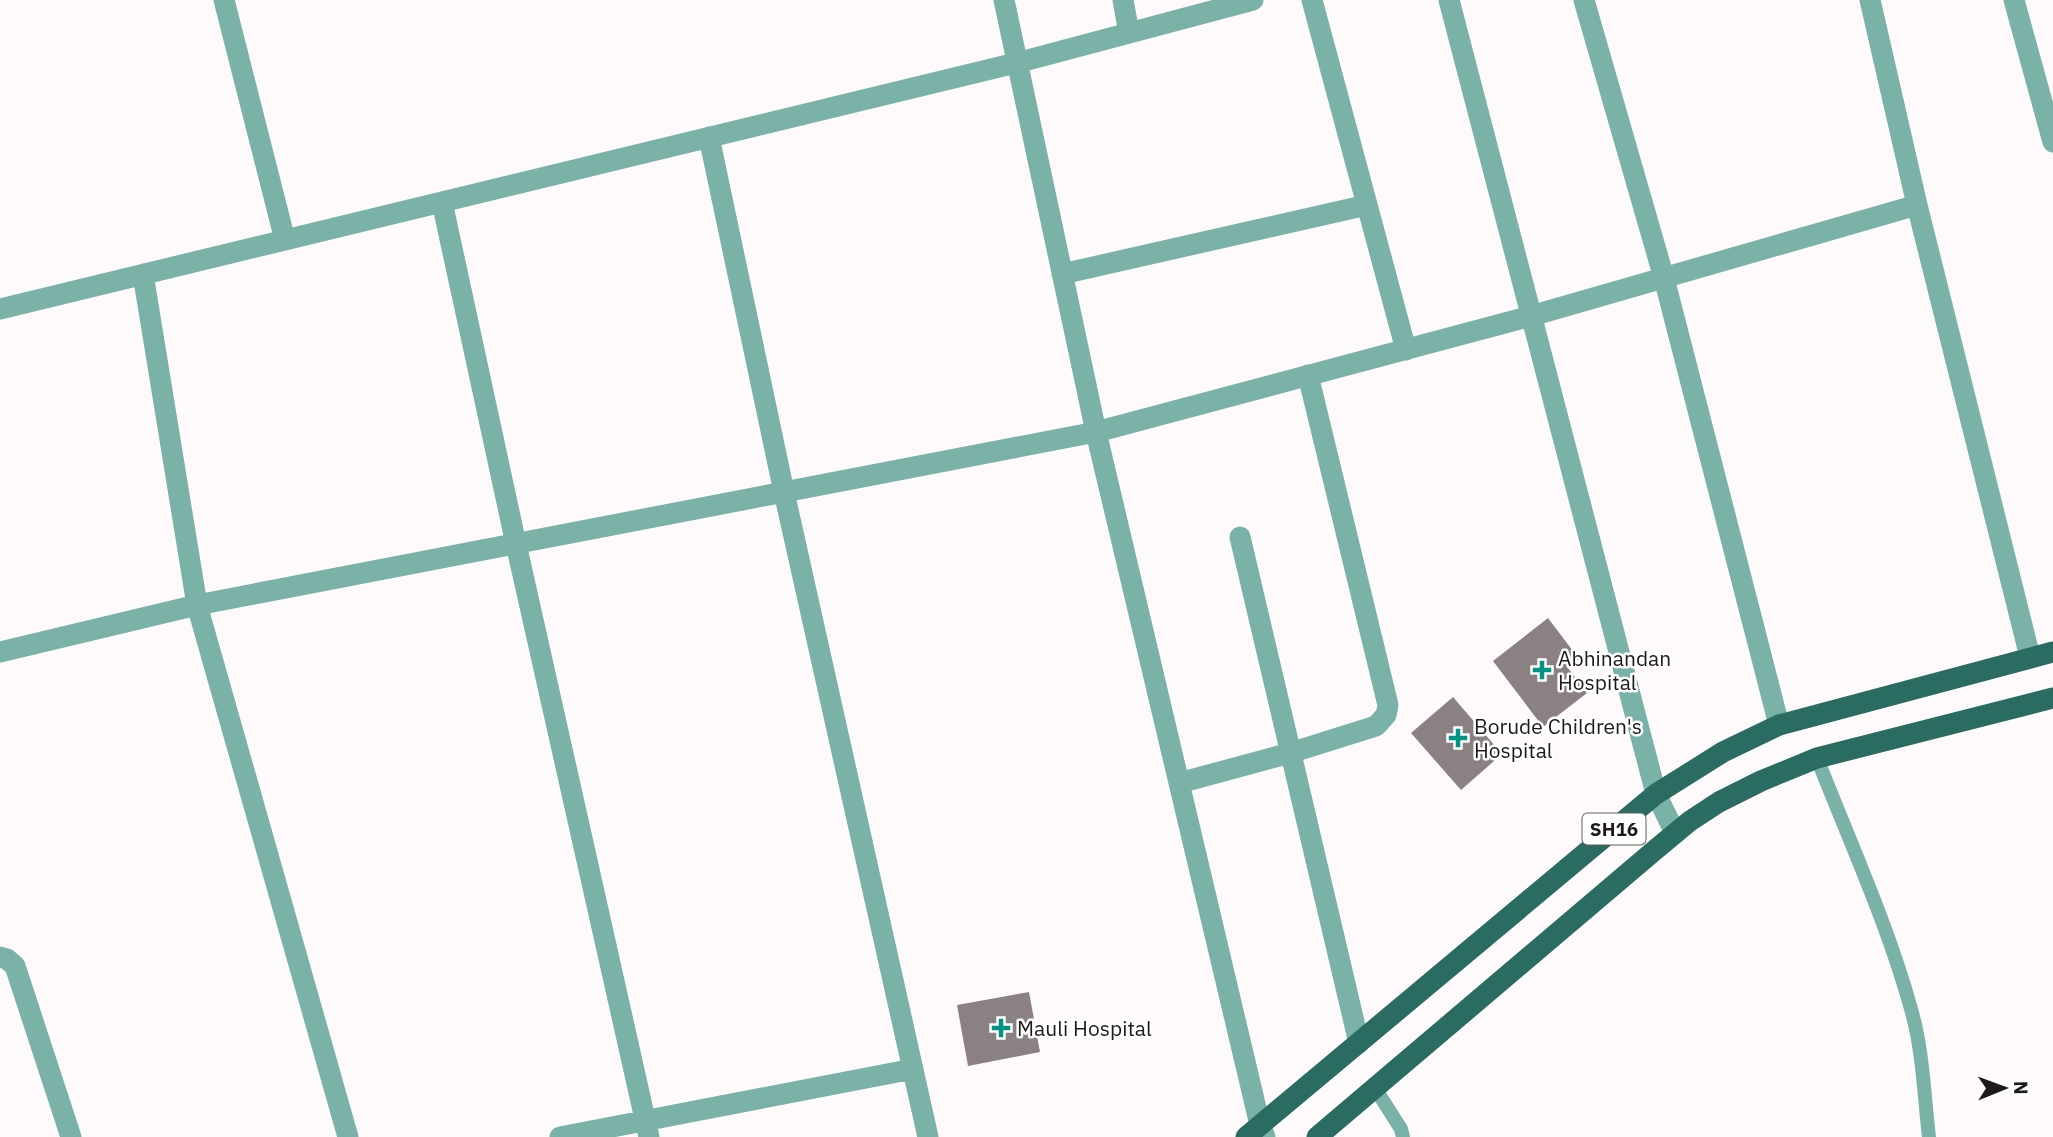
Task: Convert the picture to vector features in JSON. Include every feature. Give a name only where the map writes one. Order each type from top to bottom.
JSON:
[{"type":"main road","name":"SH16","points":[[1257,1133],[1359,1043],[1656,794],[1723,752],[1779,725],[2053,652]]},
{"type":"main road","name":"SH16","points":[[1317,1137],[1675,834],[1719,802],[1761,780],[1817,758],[2053,698]]},
{"type":"street","points":[[224,0],[285,240]]},
{"type":"street","points":[[1004,0],[1096,432],[1179,783],[1257,1133]]},
{"type":"street","points":[[1123,0],[1129,33]]},
{"type":"street","points":[[0,309],[1016,63],[1252,0]]},
{"type":"street","points":[[1312,0],[1406,350]]},
{"type":"street","points":[[1449,0],[1656,794],[1675,834]]},
{"type":"street","points":[[1584,0],[1664,278],[1779,725]]},
{"type":"street","points":[[1870,0],[1917,205],[2029,657]]},
{"type":"street","points":[[2014,0],[2053,142]]},
{"type":"street","points":[[709,137],[784,492],[928,1137]]},
{"type":"street","points":[[442,202],[647,1129]]},
{"type":"street","points":[[1062,274],[1367,205]]},
{"type":"street","points":[[0,652],[197,605],[1096,432],[1531,316],[1917,205]]},
{"type":"street","points":[[143,274],[197,605],[348,1137]]},
{"type":"street","points":[[1179,783],[1376,726],[1386,715],[1388,705],[1308,375]]},
{"type":"street","points":[[1240,537],[1359,1043]]},
{"type":"street","points":[[0,957],[15,966],[71,1137]]},
{"type":"street","points":[[560,1137],[647,1129],[913,1069]]},
{"type":"lane","points":[[1817,758],[1884,928],[1912,1010],[1929,1137]]},
{"type":"lane","points":[[1375,1088],[1401,1129],[1403,1137]]},
{"type":"building","points":[[1548,618],[1579,659],[1568,668],[1587,693],[1543,727],[1493,661]]},
{"type":"building","points":[[1453,697],[1502,754],[1461,790],[1411,733]]},
{"type":"building","points":[[1029,992],[1040,1052],[968,1066],[957,1005]]},
{"type":"place","name":"Abhinandan Hospital","points":[[1542,670]]},
{"type":"place","name":"Borude Children's Hospital","points":[[1458,738]]},
{"type":"place","name":"Mauli Hospital","points":[[1001,1028]]}]
